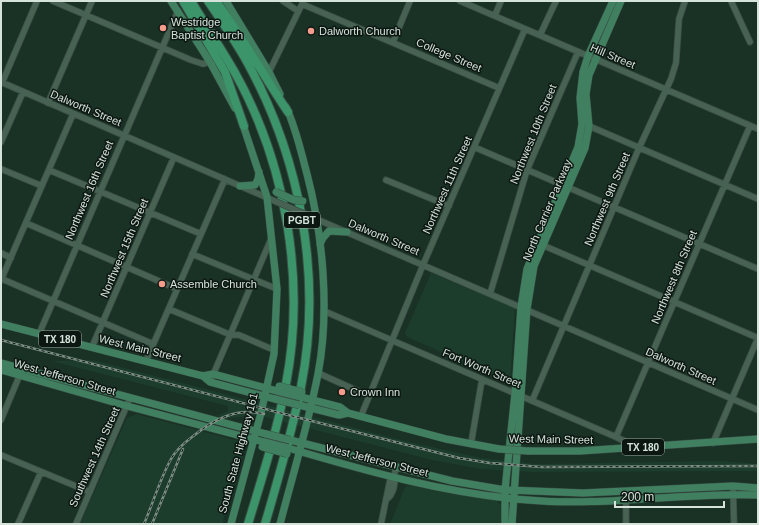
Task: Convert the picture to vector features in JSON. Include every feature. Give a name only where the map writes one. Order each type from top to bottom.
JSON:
[{"type":"highway","points":[[183,1],[231,84],[244,126]]},
{"type":"highway","name":"PGBT","points":[[191,1],[234,71],[258,122],[279,188],[291,242],[294,303],[287,377],[274,433],[248,524]]},
{"type":"highway","name":"PGBT","points":[[208,1],[246,59],[282,139],[297,197],[307,250],[309,304],[305,360],[301,387],[265,524]]},
{"type":"highway","points":[[216,1],[239,33],[264,76],[288,112]]},
{"type":"main road","name":"South State Highway 161","points":[[171,1],[210,62],[244,126],[267,197],[272,236],[277,289],[274,350],[260,417],[231,524]]},
{"type":"main road","points":[[226,1],[269,72],[288,112],[310,186],[317,219],[320,244],[324,311],[318,373],[312,404],[280,524]]},
{"type":"main road","name":"North Carrier Parkway","points":[[512,458],[527,269],[584,148],[589,126],[586,88],[592,58],[613,1]]},
{"type":"main road","name":"North Carrier Parkway","points":[[565,186],[578,147],[582,124],[580,85],[621,1]]},
{"type":"main road","points":[[240,186],[255,185],[259,176],[259,170]]},
{"type":"main road","points":[[263,183],[267,188],[294,200],[303,201],[307,200],[310,186]]},
{"type":"main road","points":[[320,244],[329,232],[347,232]]},
{"type":"main road","name":"West Main Street","points":[[1,324],[203,376],[214,374],[252,384],[265,392]]},
{"type":"main road","name":"West Jefferson Street","points":[[1,363],[127,406],[254,439],[263,445],[314,455],[450,490],[513,499],[558,501],[678,498],[734,494],[758,495]]},
{"type":"main road","name":"West Jefferson Street","points":[[1,370],[21,371],[130,398],[396,468],[452,481],[505,490],[583,493],[733,486],[758,488]]},
{"type":"main road","points":[[252,384],[266,378],[270,373]]},
{"type":"main road","points":[[270,373],[277,392]]},
{"type":"main road","name":"West Main Street","points":[[203,376],[210,382],[265,392],[277,392],[301,398],[330,413],[339,415],[348,413]]},
{"type":"main road","points":[[301,398],[315,387]]},
{"type":"main road","points":[[315,387],[324,403]]},
{"type":"main road","name":"West Main Street","points":[[312,404],[324,403],[340,407],[348,413],[471,444],[528,452],[626,449],[758,439]]},
{"type":"main road","points":[[308,419],[321,413],[330,413]]},
{"type":"main road","points":[[244,428],[260,417]]},
{"type":"main road","points":[[239,435],[246,444],[250,456]]},
{"type":"main road","points":[[250,456],[256,449],[263,445]]},
{"type":"main road","points":[[288,451],[293,459],[295,467]]},
{"type":"main road","points":[[295,467],[302,460],[314,455]]},
{"type":"main road","points":[[505,524],[505,490],[512,458]]},
{"type":"main road","points":[[512,458],[512,524]]},
{"type":"main road","points":[[697,488],[697,496]]},
{"type":"main road","points":[[677,489],[678,498]]},
{"type":"street","points":[[2,83],[37,1]]},
{"type":"street","points":[[54,1],[162,48],[203,64],[210,62]]},
{"type":"street","points":[[48,103],[92,1]]},
{"type":"street","points":[[283,1],[298,11]]},
{"type":"street","points":[[393,42],[410,1]]},
{"type":"street","name":"Hill Street","points":[[460,1],[758,129]]},
{"type":"street","points":[[495,15],[501,1]]},
{"type":"street","points":[[540,35],[556,1]]},
{"type":"street","name":"Northwest 9th Street","points":[[532,401],[639,148],[666,90],[676,63],[679,18],[685,1]]},
{"type":"street","points":[[731,1],[750,42]]},
{"type":"street","points":[[269,72],[303,3]]},
{"type":"street","name":"College Street","points":[[303,3],[499,88]]},
{"type":"street","name":"Northwest 16th Street","points":[[39,334],[178,11]]},
{"type":"street","name":"Northwest 11th Street","points":[[361,416],[423,265],[525,29]]},
{"type":"street","name":"Northwest 10th Street","points":[[490,294],[527,170],[578,52]]},
{"type":"street","name":"Dalworth Street","points":[[2,83],[758,410]]},
{"type":"street","points":[[1,142],[23,92]]},
{"type":"street","points":[[73,114],[1,279],[153,344]]},
{"type":"street","points":[[589,126],[758,199]]},
{"type":"street","name":"Northwest 8th Street","points":[[616,436],[750,126]]},
{"type":"street","points":[[474,147],[758,269]]},
{"type":"street","name":"Northwest 15th Street","points":[[92,347],[174,157]]},
{"type":"street","points":[[1,168],[42,186]]},
{"type":"street","points":[[49,170],[201,234]]},
{"type":"street","points":[[146,361],[225,179]]},
{"type":"street","points":[[386,180],[449,206]]},
{"type":"street","points":[[26,224],[177,289]]},
{"type":"street","points":[[210,382],[272,236]]},
{"type":"street","points":[[540,244],[758,338],[714,443]]},
{"type":"street","points":[[1,253],[11,258]]},
{"type":"street","points":[[192,254],[277,289]]},
{"type":"street","points":[[169,309],[231,335],[239,335],[274,350]]},
{"type":"street","name":"Fort Worth Street","points":[[324,311],[616,436],[624,441],[626,449]]},
{"type":"street","points":[[1,420],[21,371]]},
{"type":"street","points":[[318,373],[369,396]]},
{"type":"street","points":[[471,444],[482,379]]},
{"type":"street","name":"Southwest 14th Street","points":[[76,524],[130,398]]},
{"type":"street","points":[[1,455],[90,492]]},
{"type":"street","points":[[381,524],[387,499],[391,496],[396,481],[394,476],[396,468]]},
{"type":"street","points":[[18,524],[41,472]]},
{"type":"street","points":[[733,486],[734,524]]},
{"type":"street","points":[[626,491],[626,524]]},
{"type":"shaded area","points":[[431,273],[515,308],[510,382],[407,337],[405,333]]},
{"type":"shaded area","points":[[93,360],[405,441],[481,458],[537,464],[722,461],[758,464],[758,471],[531,472],[481,469],[432,460],[257,415],[226,419],[216,416],[228,411],[228,406],[51,361]]},
{"type":"shaded area","points":[[136,414],[239,441],[244,452],[222,524],[80,524],[127,418]]},
{"type":"shaded area","points":[[414,485],[496,500],[501,505],[501,524],[390,524],[405,487]]},
{"type":"railway","points":[[1,340],[459,458],[490,463],[542,467],[758,466]]},
{"type":"railway","points":[[144,524],[167,467],[173,456],[183,444],[208,425],[225,416],[244,412],[264,414]]},
{"type":"railway","points":[[152,524],[183,449]]},
{"type":"place","name":"Westridge Baptist Church","points":[[163,28]]},
{"type":"place","name":"Dalworth Church","points":[[311,31]]},
{"type":"place","name":"Assemble Church","points":[[162,284]]},
{"type":"place","name":"Crown Inn","points":[[342,392]]}]
